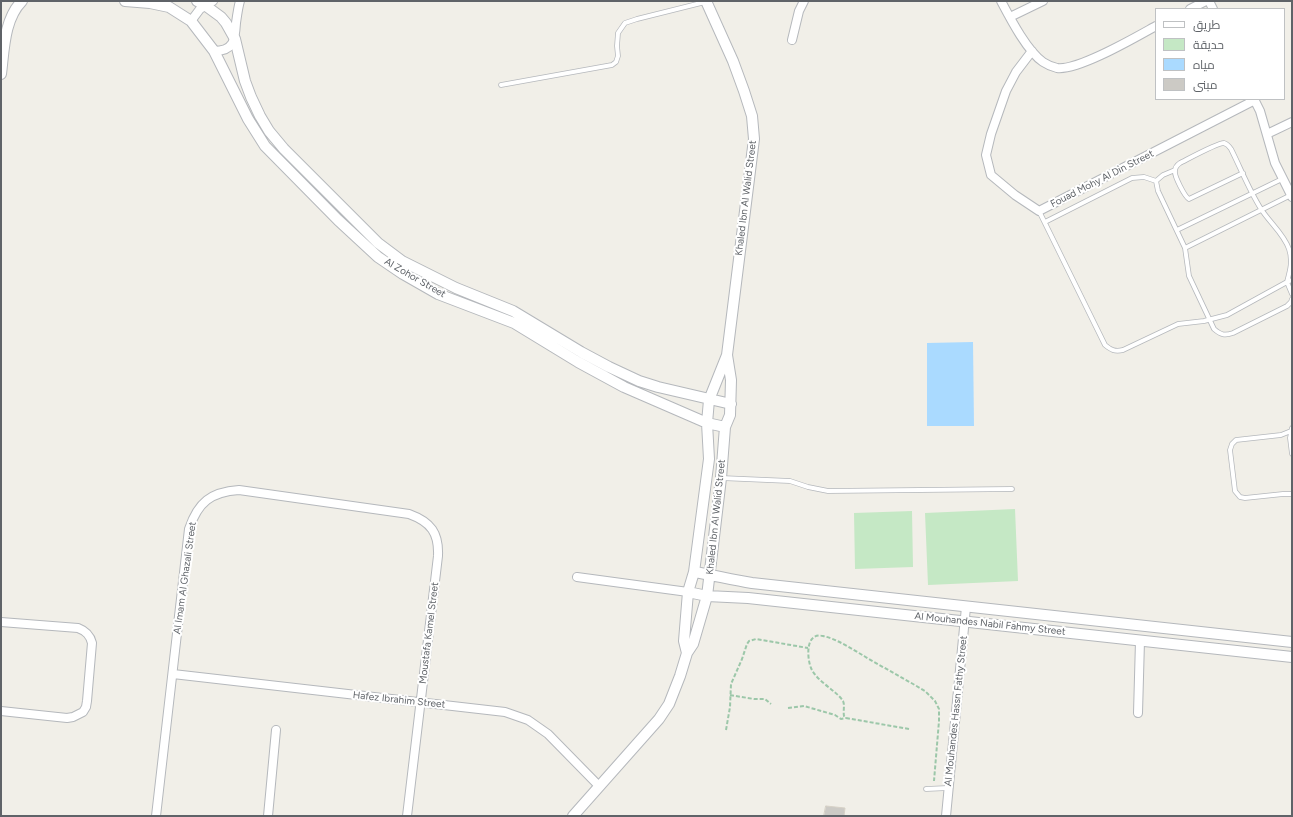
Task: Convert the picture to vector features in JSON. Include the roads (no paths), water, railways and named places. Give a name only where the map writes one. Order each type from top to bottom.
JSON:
[{"type":"street","points":[[1,74],[8,26],[17,6],[22,1]]},
{"type":"street","name":"Al Zohor Street","points":[[125,1],[160,4],[169,7],[191,21],[214,51],[248,119],[265,146],[338,220],[378,257],[403,274],[438,294],[514,323],[578,362],[606,377],[707,423],[725,427]]},
{"type":"street","points":[[214,51],[220,51],[228,48],[235,39],[240,1]]},
{"type":"street","name":"Khaled Ibn Al Walid Street","points":[[686,654],[684,641],[688,592],[694,572],[709,459],[707,423],[709,400],[727,355],[754,139],[752,116],[740,79],[706,1]]},
{"type":"street","points":[[792,40],[799,11],[804,1]]},
{"type":"street","points":[[1001,1],[1032,51],[1043,62],[1057,68],[1084,63],[1155,27]]},
{"type":"street","points":[[1010,17],[1043,1]]},
{"type":"street","points":[[1192,8],[1206,1]]},
{"type":"street","points":[[191,21],[206,3]]},
{"type":"street","name":"Al Zohor Street","points":[[206,3],[226,23],[235,39],[245,81],[260,116],[269,131],[284,149],[378,243],[402,261],[456,288],[513,311],[609,367],[647,384],[709,400],[731,404]]},
{"type":"street","name":"Fouad Mohy Al Din Street","points":[[1032,51],[1012,78],[1006,91],[990,134],[986,155],[991,175],[1015,195],[1039,211],[1255,100]]},
{"type":"street","points":[[1255,100],[1275,163],[1292,196]]},
{"type":"street","points":[[1267,134],[1292,122]]},
{"type":"street","name":"Khaled Ibn Al Walid Street","points":[[573,816],[659,719],[669,704],[675,691],[686,654],[693,644],[707,596],[721,478],[725,427],[730,416],[731,380],[727,355]]},
{"type":"street","name":"Al Imam Al Ghazali Street","points":[[156,816],[189,529],[201,504],[212,496],[225,491],[239,490],[409,514],[420,518],[429,525]]},
{"type":"street","name":"Moustafa Kamel Street","points":[[407,816],[438,556],[437,539],[429,525]]},
{"type":"street","name":"Al Mouhandes Nabil Fahmy Street","points":[[694,572],[752,583],[1292,642]]},
{"type":"street","points":[[578,577],[688,592]]},
{"type":"street","name":"Al Mouhandes Nabil Fahmy Street","points":[[688,592],[707,596],[734,597],[1292,657]]},
{"type":"street","name":"Al Mouhandes Hassn Fathy Street","points":[[946,816],[966,607]]},
{"type":"street","points":[[1,622],[78,628],[87,633],[92,644],[87,701],[83,712],[67,718],[1,711]]},
{"type":"street","points":[[1138,713],[1140,641]]},
{"type":"street","name":"Hafez Ibrahim Street","points":[[173,674],[505,712],[528,720],[548,734],[599,786]]},
{"type":"street","points":[[268,816],[276,730]]},
{"type":"lane","points":[[501,85],[612,65],[616,62],[618,56],[618,33],[625,23],[637,18],[706,1]]},
{"type":"lane","points":[[1156,180],[1162,175],[1175,170],[1180,163],[1217,145],[1225,143],[1229,145],[1261,210],[1284,239],[1289,249],[1292,263],[1287,282],[1292,294]]},
{"type":"lane","points":[[1175,170],[1175,174],[1185,195],[1190,199],[1243,173]]},
{"type":"lane","points":[[1045,222],[1132,178],[1144,177],[1156,180]]},
{"type":"lane","points":[[1177,230],[1282,179]]},
{"type":"lane","points":[[1156,180],[1158,191],[1186,248],[1189,276],[1214,329],[1221,334],[1227,335],[1233,333],[1287,306],[1292,299]]},
{"type":"lane","points":[[1186,248],[1292,196]]},
{"type":"lane","points":[[1039,211],[1105,345],[1111,350],[1123,350],[1178,324],[1210,320],[1227,315],[1292,280]]},
{"type":"lane","points":[[1292,429],[1290,438],[1292,454]]},
{"type":"lane","points":[[1292,429],[1281,435],[1236,440],[1232,444],[1230,450],[1235,491],[1238,496],[1245,498],[1292,494]]},
{"type":"lane","points":[[721,478],[790,481],[808,487],[828,491],[1012,488]]},
{"type":"lane","points":[[926,789],[948,788]]},
{"type":"water","points":[[973,342],[974,426],[927,426],[927,343]]}]
